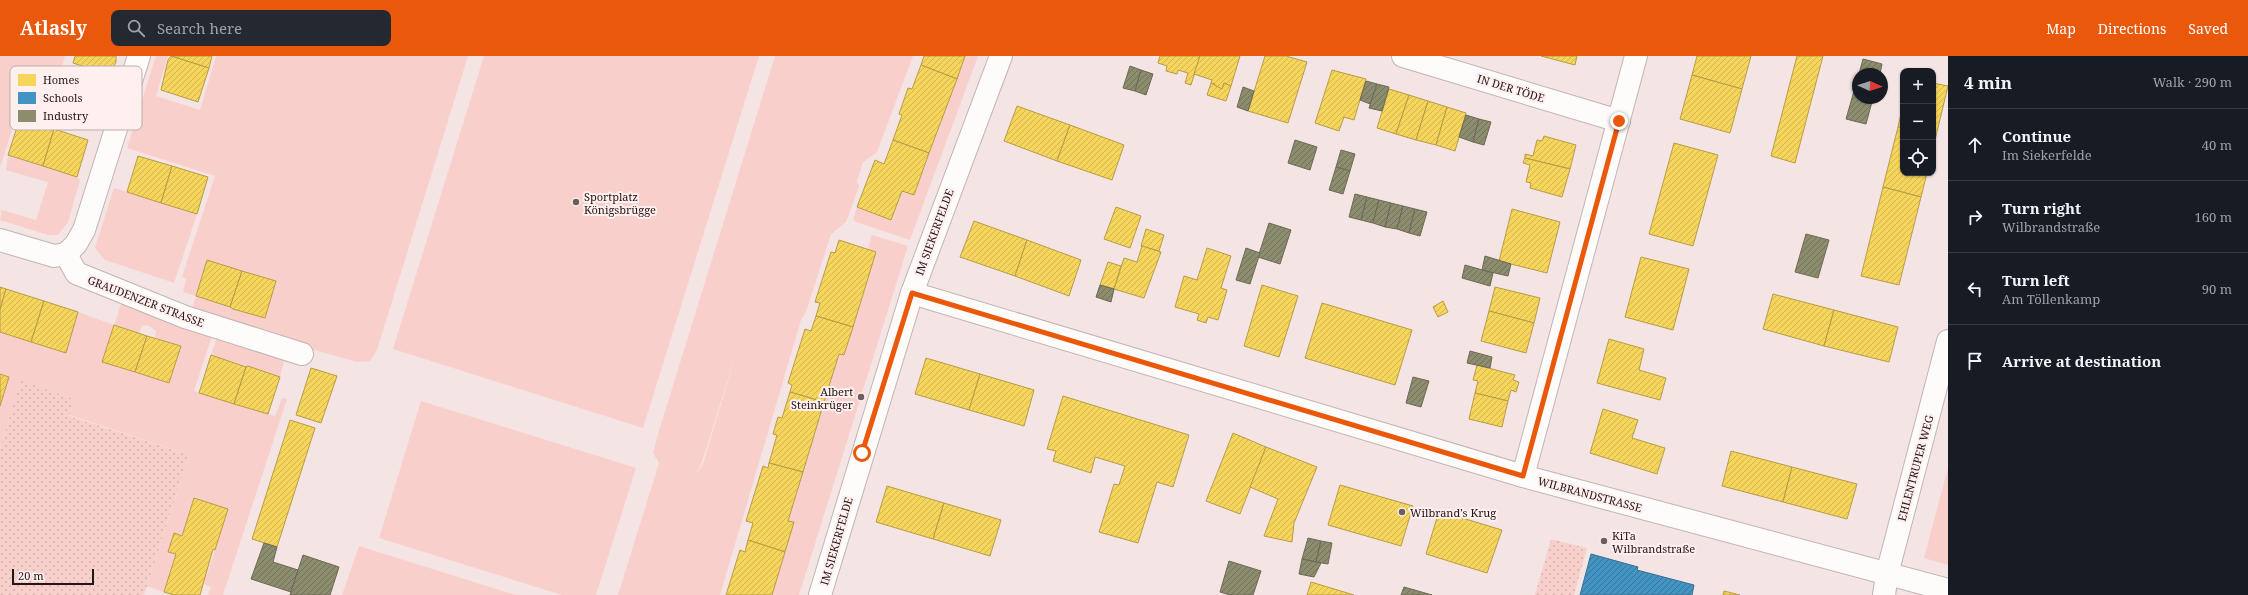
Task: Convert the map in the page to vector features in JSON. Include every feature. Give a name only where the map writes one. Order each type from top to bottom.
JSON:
[{"type":"street","points":[[136,66],[139,56]]},
{"type":"street","name":"IM SIEKERFELDE","points":[[820,595],[912,293],[1001,56]]},
{"type":"street","name":"IN DER TÖDE","points":[[1403,56],[1619,121]]},
{"type":"street","points":[[1523,476],[1636,56]]},
{"type":"street","points":[[0,240],[54,256],[66,254],[76,244],[84,230],[116,130]]},
{"type":"street","name":"GRAUDENZER STRASSE","points":[[66,254],[76,273],[185,317],[302,354]]},
{"type":"street","name":"WILBRANDSTRASSE","points":[[912,293],[1523,476],[1948,590]]},
{"type":"street","name":"EHLENTRUPER WEG","points":[[1884,595],[1887,574],[1948,341]]},
{"type":"shaded area","points":[[0,56],[65,56],[62,66],[10,66],[10,130],[12,130],[0,168]]},
{"type":"shaded area","points":[[156,56],[168,56],[156,96],[200,110],[216,56],[468,56],[377,350],[370,361],[357,362],[191,312],[196,296],[183,292],[186,279],[182,277],[215,176],[127,148],[133,130],[142,130],[142,100]]},
{"type":"shaded area","name":"Sportplatz Königsbrügge","points":[[484,56],[759,56],[643,428],[393,349]]},
{"type":"shaded area","points":[[775,56],[913,56],[877,152],[863,162],[857,181],[859,187],[846,222],[831,234],[806,312],[801,320],[720,595],[618,595],[659,463],[653,453]],"holes":[[[738,348],[703,464],[695,475],[701,465]]]},
{"type":"shaded area","points":[[965,56],[978,56],[910,240],[856,222],[853,219],[857,207],[891,220],[902,191],[914,195]]},
{"type":"shaded area","points":[[8,155],[77,177],[80,180],[68,222],[58,235],[48,235],[0,220],[2,210],[36,220],[48,182],[6,170]]},
{"type":"shaded area","points":[[114,188],[197,214],[174,283],[105,260],[95,248]]},
{"type":"shaded area","points":[[872,235],[908,246],[799,595],[772,595],[793,522],[788,521],[839,354],[844,355],[876,252],[868,249]]},
{"type":"shaded area","points":[[121,304],[213,333],[194,391],[275,416],[282,398],[287,399],[223,595],[208,595],[211,587],[204,584],[228,509],[194,498],[182,536],[174,533],[176,554],[164,592],[147,586],[189,455],[69,415],[74,399],[21,382],[0,449],[0,406],[9,377],[0,374],[0,332],[65,353],[78,312],[114,325]],"holes":[[[114,325],[139,333],[142,326],[148,325],[156,331],[155,338],[180,346],[169,383],[102,362]]]},
{"type":"shaded area","points":[[218,334],[285,357],[280,377],[211,355]]},
{"type":"shaded area","points":[[21,381],[74,399],[69,416],[189,455],[144,595],[0,595],[0,449]]},
{"type":"shaded area","points":[[421,401],[636,468],[596,595],[562,595],[379,538]]},
{"type":"shaded area","points":[[1948,468],[1948,565],[1924,558]]},
{"type":"shaded area","points":[[1551,539],[1587,548],[1574,595],[1535,595]]},
{"type":"shaded area","points":[[359,546],[516,595],[342,595]]},
{"type":"building: Homes","points":[[75,56],[116,56],[114,66],[82,66],[73,63]]},
{"type":"building: Homes","points":[[171,56],[212,56],[209,68]]},
{"type":"building: Homes","points":[[171,56],[209,68],[198,102],[161,90],[168,60]]},
{"type":"building: Homes","points":[[924,56],[965,56],[957,79],[921,65]]},
{"type":"building: Homes","points":[[1160,56],[1200,56],[1191,85],[1185,83],[1188,73],[1178,70],[1177,74],[1166,71],[1167,66],[1158,63]]},
{"type":"building: Homes","points":[[1200,56],[1240,56],[1231,86],[1224,83],[1222,89],[1214,87],[1215,84],[1211,83],[1212,80],[1194,74]]},
{"type":"building: Homes","points":[[1265,56],[1286,56],[1307,62],[1288,123],[1248,111]]},
{"type":"building: Homes","points":[[1541,56],[1577,56],[1575,65]]},
{"type":"building: Homes","points":[[1697,56],[1751,56],[1742,89],[1692,75]]},
{"type":"building: Homes","points":[[1797,56],[1823,56],[1795,163],[1771,156]]},
{"type":"building: Homes","points":[[921,65],[957,79],[929,153],[893,140],[902,115],[899,114],[908,88],[912,89]]},
{"type":"building: Homes","points":[[1332,70],[1366,79],[1354,120],[1344,117],[1339,131],[1315,123]]},
{"type":"building: Homes","points":[[1692,75],[1742,89],[1730,133],[1680,119]]},
{"type":"building: Homes","points":[[1211,83],[1222,89],[1224,83],[1231,86],[1226,101],[1207,95]]},
{"type":"building: Homes","points":[[1936,84],[1948,86],[1936,136]]},
{"type":"building: Homes","points":[[1389,89],[1409,95],[1396,134],[1377,128]]},
{"type":"building: Homes","points":[[1409,95],[1428,101],[1416,140],[1396,134]]},
{"type":"building: Homes","points":[[1428,101],[1447,107],[1436,145],[1416,140]]},
{"type":"building: Homes","points":[[1017,106],[1070,125],[1057,161],[1004,141]]},
{"type":"building: Homes","points":[[1447,107],[1466,113],[1455,151],[1436,145]]},
{"type":"building: Homes","points":[[1070,125],[1124,145],[1112,180],[1057,161]]},
{"type":"building: Homes","points":[[1898,127],[1900,127],[1900,176],[1926,176],[1921,197],[1883,187]]},
{"type":"building: Homes","points":[[16,130],[54,130],[43,166],[8,155]]},
{"type":"building: Homes","points":[[54,130],[88,140],[77,177],[43,166]]},
{"type":"building: Homes","points":[[1544,136],[1576,145],[1570,169],[1525,158],[1525,154],[1533,156],[1537,140],[1542,141]]},
{"type":"building: Homes","points":[[893,140],[929,153],[914,195],[902,191],[891,220],[857,207],[875,160],[884,164]]},
{"type":"building: Homes","points":[[1674,143],[1718,155],[1693,246],[1649,234]]},
{"type":"building: Homes","points":[[138,156],[172,166],[161,203],[127,192]]},
{"type":"building: Homes","points":[[1525,158],[1570,169],[1562,197],[1530,188],[1531,183],[1526,182],[1530,165],[1523,163]]},
{"type":"building: Homes","points":[[172,166],[208,177],[197,214],[161,203]]},
{"type":"building: Homes","points":[[1883,187],[1921,197],[1899,285],[1861,276]]},
{"type":"building: Homes","points":[[1116,207],[1141,216],[1130,248],[1104,239]]},
{"type":"building: Homes","points":[[1512,209],[1560,222],[1547,273],[1499,261]]},
{"type":"building: Homes","points":[[974,221],[1027,240],[1015,276],[960,257]]},
{"type":"building: Homes","points":[[1146,229],[1164,235],[1159,251],[1141,246]]},
{"type":"building: Homes","points":[[839,240],[876,252],[853,327],[816,316],[820,303],[815,302],[831,252],[835,253]]},
{"type":"building: Homes","points":[[1027,240],[1081,260],[1069,296],[1015,276]]},
{"type":"building: Homes","points":[[1142,246],[1161,252],[1144,298],[1114,289],[1124,258],[1137,262]]},
{"type":"building: Homes","points":[[1207,248],[1231,256],[1221,288],[1227,290],[1218,320],[1208,317],[1206,323],[1197,320],[1199,314],[1175,307],[1184,276],[1197,280]]},
{"type":"building: Homes","points":[[1641,257],[1689,269],[1673,330],[1625,317]]},
{"type":"building: Homes","points":[[207,260],[242,271],[230,307],[196,296]]},
{"type":"building: Homes","points":[[1108,262],[1121,266],[1114,289],[1100,285]]},
{"type":"building: Homes","points":[[242,271],[276,281],[265,318],[230,307]]},
{"type":"building: Homes","points":[[1262,285],[1298,296],[1279,357],[1244,346]]},
{"type":"building: Homes","points":[[0,287],[6,289],[0,310]]},
{"type":"building: Homes","points":[[1495,287],[1540,298],[1534,323],[1489,311]]},
{"type":"building: Homes","points":[[6,289],[44,301],[31,342],[0,332],[0,310]]},
{"type":"building: Homes","points":[[1773,294],[1834,310],[1824,346],[1763,329]]},
{"type":"building: Homes","points":[[44,301],[78,312],[66,353],[31,342]]},
{"type":"building: Homes","points":[[1443,301],[1448,312],[1438,317],[1433,307]]},
{"type":"building: Homes","points":[[1322,303],[1412,330],[1395,385],[1305,358]]},
{"type":"building: Homes","points":[[1834,310],[1898,327],[1889,362],[1824,346]]},
{"type":"building: Homes","points":[[1489,311],[1534,323],[1526,353],[1481,341]]},
{"type":"building: Homes","points":[[816,316],[853,327],[844,355],[839,354],[824,402],[790,392],[792,385],[788,383],[805,329],[811,331]]},
{"type":"building: Homes","points":[[114,325],[147,336],[135,372],[102,362]]},
{"type":"building: Homes","points":[[147,336],[181,346],[169,383],[135,372]]},
{"type":"building: Homes","points":[[1609,339],[1644,349],[1639,370],[1666,378],[1660,400],[1597,383]]},
{"type":"building: Homes","points":[[211,355],[246,367],[234,404],[199,393]]},
{"type":"building: Homes","points":[[926,358],[980,374],[969,410],[915,394]]},
{"type":"building: Homes","points":[[1477,365],[1515,375],[1513,380],[1519,382],[1516,392],[1511,390],[1508,401],[1475,393],[1478,381],[1473,380]]},
{"type":"building: Homes","points":[[248,366],[280,377],[268,414],[234,404],[246,367]]},
{"type":"building: Homes","points":[[311,368],[337,376],[321,423],[296,415]]},
{"type":"building: Homes","points":[[0,374],[9,377],[0,406]]},
{"type":"building: Homes","points":[[980,374],[1034,390],[1024,426],[969,410]]},
{"type":"building: Homes","points":[[790,392],[824,402],[803,472],[769,463],[777,435],[773,434],[778,417],[782,418]]},
{"type":"building: Homes","points":[[1475,393],[1508,401],[1502,427],[1469,419]]},
{"type":"building: Homes","points":[[1063,396],[1189,435],[1173,487],[1157,482],[1138,543],[1099,532],[1114,484],[1119,485],[1125,466],[1095,457],[1091,473],[1053,461],[1056,451],[1047,449]]},
{"type":"building: Homes","points":[[1603,409],[1638,420],[1632,438],[1665,448],[1657,474],[1590,453]]},
{"type":"building: Homes","points":[[290,420],[315,428],[277,547],[252,539]]},
{"type":"building: Homes","points":[[1233,433],[1266,447],[1240,514],[1206,501]]},
{"type":"building: Homes","points":[[1266,447],[1317,467],[1294,523],[1292,542],[1264,536],[1278,499],[1250,487]]},
{"type":"building: Homes","points":[[1731,451],[1792,467],[1783,502],[1722,486]]},
{"type":"building: Homes","points":[[769,463],[803,472],[788,521],[794,522],[785,552],[748,540],[753,523],[746,521],[763,466],[768,468]]},
{"type":"building: Homes","points":[[1792,467],[1857,484],[1847,519],[1783,502]]},
{"type":"building: Homes","points":[[1340,485],[1413,506],[1401,546],[1328,525]]},
{"type":"building: Homes","points":[[887,486],[944,503],[933,539],[876,522]]},
{"type":"building: Homes","points":[[194,498],[228,509],[215,550],[213,549],[200,595],[174,595],[164,592],[176,554],[168,552],[174,533],[182,536]]},
{"type":"building: Homes","points":[[944,503],[1001,520],[990,556],[933,539]]},
{"type":"building: Homes","points":[[1439,511],[1502,530],[1487,573],[1426,554]]},
{"type":"building: Homes","points":[[748,540],[785,552],[772,595],[726,595],[740,550],[745,552]]},
{"type":"building: Homes","points":[[1311,582],[1354,595],[1307,595]]},
{"type":"building: Homes","points":[[1724,591],[1740,595],[1723,595]]},
{"type":"building: Schools","points":[[1591,554],[1638,567],[1637,570],[1694,585],[1692,595],[1580,595]]},
{"type":"building: Industry","points":[[1863,59],[1882,64],[1881,68],[1861,68]]},
{"type":"building: Industry","points":[[1130,66],[1141,70],[1135,91],[1123,88]]},
{"type":"building: Industry","points":[[1141,70],[1153,74],[1146,95],[1135,91]]},
{"type":"building: Industry","points":[[1366,81],[1377,84],[1370,104],[1360,100]]},
{"type":"building: Industry","points":[[1377,84],[1389,87],[1382,111],[1369,108]]},
{"type":"building: Industry","points":[[1243,87],[1254,91],[1248,111],[1237,107]]},
{"type":"building: Industry","points":[[1852,98],[1852,104],[1871,104],[1866,124],[1846,119]]},
{"type":"building: Industry","points":[[1466,115],[1479,119],[1473,142],[1459,137]]},
{"type":"building: Industry","points":[[1479,119],[1491,122],[1484,145],[1473,142]]},
{"type":"building: Industry","points":[[1295,140],[1317,147],[1310,170],[1288,163]]},
{"type":"building: Industry","points":[[1341,150],[1355,154],[1350,171],[1336,167]]},
{"type":"building: Industry","points":[[1336,167],[1350,171],[1343,194],[1329,190]]},
{"type":"building: Industry","points":[[1355,194],[1367,197],[1361,220],[1349,217]]},
{"type":"building: Industry","points":[[1367,197],[1379,200],[1373,223],[1361,220]]},
{"type":"building: Industry","points":[[1379,200],[1391,203],[1385,227],[1373,223]]},
{"type":"building: Industry","points":[[1391,203],[1403,206],[1397,229],[1385,227]]},
{"type":"building: Industry","points":[[1403,206],[1415,209],[1409,233],[1397,229]]},
{"type":"building: Industry","points":[[1415,209],[1427,212],[1420,236],[1409,233]]},
{"type":"building: Industry","points":[[1269,223],[1291,230],[1280,264],[1258,257]]},
{"type":"building: Industry","points":[[1806,234],[1829,240],[1818,278],[1795,272]]},
{"type":"building: Industry","points":[[1246,248],[1260,253],[1250,284],[1236,280]]},
{"type":"building: Industry","points":[[1485,256],[1511,264],[1508,276],[1482,270]]},
{"type":"building: Industry","points":[[1465,265],[1493,273],[1490,286],[1462,278]]},
{"type":"building: Industry","points":[[1100,285],[1114,289],[1111,302],[1096,297]]},
{"type":"building: Industry","points":[[1470,351],[1492,357],[1490,368],[1467,363]]},
{"type":"building: Industry","points":[[1413,377],[1429,381],[1421,407],[1406,403]]},
{"type":"building: Industry","points":[[1308,538],[1321,541],[1316,562],[1302,559]]},
{"type":"building: Industry","points":[[1321,541],[1332,543],[1328,564],[1316,562]]},
{"type":"building: Industry","points":[[264,543],[277,547],[273,562],[298,570],[291,592],[251,579]]},
{"type":"building: Industry","points":[[303,555],[339,567],[330,595],[290,595]]},
{"type":"building: Industry","points":[[1302,559],[1321,563],[1314,577],[1299,574]]},
{"type":"building: Industry","points":[[1229,561],[1261,571],[1253,595],[1230,595],[1220,592]]},
{"type":"building: Industry","points":[[1404,587],[1432,595],[1401,595]]},
{"type":"place","name":"Sportplatz Königsbrügge","points":[[576,202]]},
{"type":"place","name":"Albert Steinkrüger","points":[[861,397]]},
{"type":"place","name":"Wilbrand's Krug","points":[[1402,512]]},
{"type":"place","name":"KiTa Wilbrandstraße","points":[[1604,541]]},
{"type":"route","points":[[862,453],[912,293],[1523,476],[1619,121]]}]
